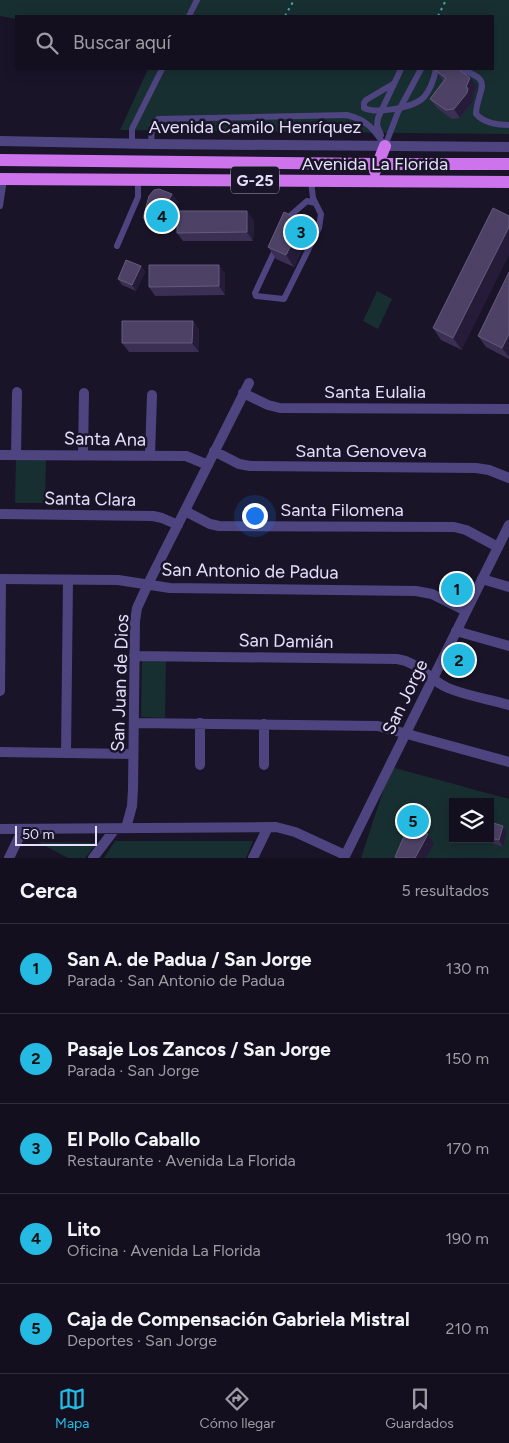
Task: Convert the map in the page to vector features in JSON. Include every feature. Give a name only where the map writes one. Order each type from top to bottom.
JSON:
[{"type":"main road","points":[[353,182],[374,174],[385,146]]},
{"type":"main road","name":"Avenida Camilo Henríquez","points":[[0,160],[509,164]]},
{"type":"main road","name":"Avenida La Florida","points":[[2,179],[509,182]]},
{"type":"street","name":"Avenida Camilo Henríquez","points":[[0,141],[132,144],[509,146]]},
{"type":"street","name":"San Juan de Dios","points":[[126,828],[133,797],[135,617],[148,584],[249,383]]},
{"type":"street","points":[[16,455],[17,392]]},
{"type":"street","points":[[83,455],[84,393]]},
{"type":"street","points":[[150,456],[152,394]]},
{"type":"street","name":"Santa Eulalia","points":[[243,394],[280,408],[509,409]]},
{"type":"street","name":"Santa Genoveva","points":[[214,451],[239,464],[250,466],[476,468],[489,470],[509,478]]},
{"type":"street","name":"Santa Ana","points":[[0,455],[186,456],[208,465]]},
{"type":"street","name":"Santa Filomena","points":[[185,511],[210,524],[220,526],[454,527],[466,530],[498,547]]},
{"type":"street","name":"Santa Clara","points":[[0,514],[153,516],[178,525]]},
{"type":"street","name":"San Jorge","points":[[345,857],[404,734],[509,525]]},
{"type":"street","points":[[0,579],[0,690]]},
{"type":"street","name":"San Antonio de Padua","points":[[0,579],[118,580],[170,588],[416,591],[432,594],[466,611]]},
{"type":"street","points":[[482,579],[509,587]]},
{"type":"street","points":[[66,753],[68,580]]},
{"type":"street","points":[[456,631],[509,646]]},
{"type":"street","name":"San Damián","points":[[134,656],[397,659],[411,663],[449,688],[509,705]]},
{"type":"street","points":[[134,723],[370,725],[509,762]]},
{"type":"street","points":[[200,723],[200,765]]},
{"type":"street","points":[[264,724],[264,765]]},
{"type":"street","points":[[0,752],[133,754]]},
{"type":"street","points":[[0,829],[268,827],[295,832],[345,857]]},
{"type":"street","points":[[253,858],[268,827]]},
{"type":"street","points":[[93,858],[116,828]]},
{"type":"street","points":[[9,858],[23,829]]},
{"type":"lane","points":[[190,15],[197,0]]},
{"type":"lane","points":[[132,144],[132,129],[162,70]]},
{"type":"lane","points":[[385,146],[377,125],[380,111],[401,70]]},
{"type":"lane","points":[[385,146],[420,70]]},
{"type":"lane","points":[[394,84],[366,100],[364,108],[370,111],[380,111],[415,103],[424,98],[433,83],[436,70]]},
{"type":"lane","points":[[461,70],[473,74],[483,83],[476,114],[497,124],[509,125]]},
{"type":"lane","points":[[150,144],[152,126],[158,119],[347,115],[359,118],[376,131],[385,146]]},
{"type":"lane","points":[[0,206],[2,179]]},
{"type":"lane","points":[[117,246],[138,197],[138,180]]},
{"type":"lane","points":[[279,241],[255,293],[256,296],[284,299],[288,294],[319,228],[321,214],[316,203],[311,181]]},
{"type":"lane","points":[[283,232],[291,215],[307,201],[316,203]]},
{"type":"path","points":[[286,15],[294,0]]},
{"type":"path","points":[[438,15],[446,0]]},
{"type":"green space","points":[[0,0],[509,0],[509,134],[120,130],[148,70],[494,70],[494,15],[15,15],[15,19],[0,16]]},
{"type":"green space","points":[[377,291],[392,299],[378,329],[363,321]]},
{"type":"green space","points":[[16,460],[46,460],[45,503],[15,503]]},
{"type":"green space","points":[[142,661],[166,661],[165,718],[141,717]]},
{"type":"green space","points":[[391,767],[509,799],[509,858],[361,858]]},
{"type":"green space","points":[[115,841],[253,841],[246,858],[104,858]]},
{"type":"green space","points":[[38,842],[97,843],[85,858],[68,858]]},
{"type":"building","points":[[459,70],[470,78],[466,87],[468,88],[467,93],[454,109],[446,110],[430,99],[446,78],[436,71]]},
{"type":"building","points":[[159,189],[172,194],[156,224],[143,218],[149,196],[154,190]]},
{"type":"building","points":[[493,208],[509,216],[509,227],[453,338],[433,328]]},
{"type":"building","points":[[177,211],[247,211],[247,232],[177,233]]},
{"type":"building","points":[[284,212],[303,221],[286,255],[268,247]]},
{"type":"building","points":[[126,260],[141,266],[132,285],[118,279]]},
{"type":"building","points":[[149,265],[219,265],[219,286],[149,287]]},
{"type":"building","points":[[509,272],[509,334],[502,348],[478,336]]},
{"type":"building","points":[[122,321],[193,321],[192,343],[122,343]]},
{"type":"building","points":[[494,823],[503,826],[499,840],[494,839]]},
{"type":"building","points":[[409,825],[428,834],[415,858],[395,857]]},
{"type":"place","name":"Lito","points":[[162,216]]},
{"type":"place","name":"El Pollo Caballo","points":[[301,232]]},
{"type":"place","name":"San A. de Padua / San Jorge","points":[[457,589]]},
{"type":"place","name":"Pasaje Los Zancos / San Jorge","points":[[459,660]]},
{"type":"place","name":"Caja de Compensación Gabriela Mistral","points":[[413,821]]}]
